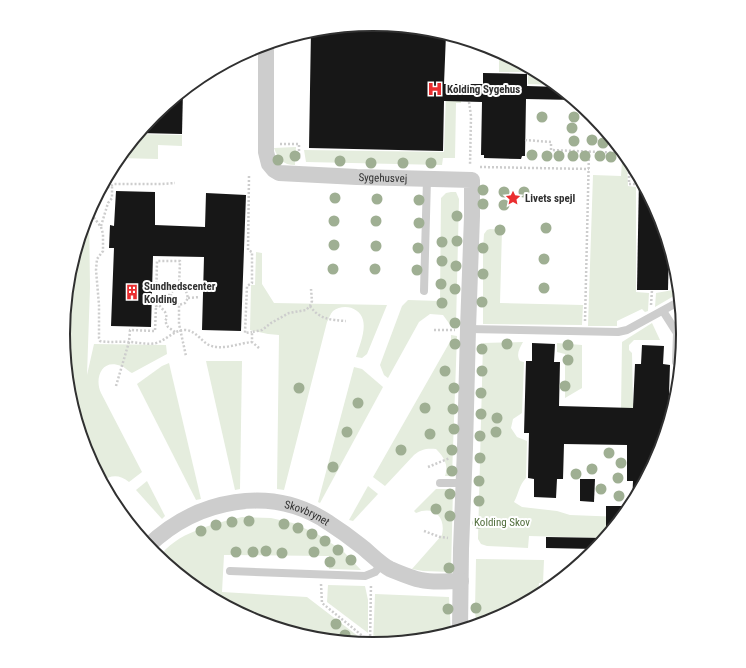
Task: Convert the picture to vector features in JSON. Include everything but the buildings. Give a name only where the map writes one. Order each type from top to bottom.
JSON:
[{"type":"street","name":"Sygehusvej","points":[[266,51],[266,152],[269,164],[276,172],[282,174],[472,180],[464,483]]},
{"type":"street","points":[[460,624],[464,483]]},
{"type":"street","name":"Skovbrynet","points":[[152,542],[183,519],[200,511],[238,502],[259,500],[280,503],[298,508],[328,522],[358,543],[377,568],[389,568],[422,580],[461,581]]},
{"type":"lane","points":[[424,291],[427,179]]},
{"type":"lane","points":[[468,330],[618,332],[627,330],[674,304]]},
{"type":"lane","points":[[663,311],[676,331]]},
{"type":"lane","points":[[440,483],[464,483]]},
{"type":"lane","points":[[230,571],[365,576],[377,568]]},
{"type":"path","points":[[469,102],[471,116],[470,167]]},
{"type":"path","points":[[525,140],[551,142],[551,150],[615,152]]},
{"type":"path","points":[[585,332],[589,151]]},
{"type":"path","points":[[629,173],[629,184],[636,184]]},
{"type":"path","points":[[249,176],[248,250],[252,252],[252,283],[247,286],[246,332],[262,330],[289,313],[306,310],[310,306]]},
{"type":"path","points":[[108,188],[112,185],[122,183],[175,183]]},
{"type":"path","points":[[101,227],[108,203],[112,198],[112,185]]},
{"type":"path","points":[[93,217],[101,227],[103,234],[103,251],[97,259],[96,270],[100,305],[100,341],[112,343],[155,343],[176,332],[188,330],[209,345],[222,347],[252,342]]},
{"type":"path","points":[[116,386],[129,342],[130,330],[155,331],[157,261],[180,261],[179,287]]},
{"type":"path","points":[[179,287],[186,291],[188,298],[185,303],[179,305],[171,299],[174,288],[179,287]]},
{"type":"path","points":[[311,288],[310,306],[316,314],[330,320],[346,321]]},
{"type":"path","points":[[156,295],[171,295]]},
{"type":"path","points":[[188,298],[200,297]]},
{"type":"path","points":[[179,305],[180,331],[186,356]]},
{"type":"path","points":[[156,306],[160,306],[165,312],[167,318],[165,321],[168,327],[176,332]]},
{"type":"path","points":[[434,330],[468,330]]},
{"type":"path","points":[[252,332],[252,342],[259,348]]},
{"type":"path","points":[[428,467],[452,458]]},
{"type":"path","points":[[424,531],[440,538],[452,538]]},
{"type":"path","points":[[371,637],[377,568]]},
{"type":"path","points":[[321,574],[322,603],[362,636]]},
{"type":"green space","points":[[499,58],[524,72],[499,72]]},
{"type":"green space","points":[[528,74],[544,85],[528,84]]},
{"type":"green space","points":[[446,94],[461,94],[461,103],[456,103],[455,158],[443,158],[442,165],[306,162],[304,150],[444,152]]},
{"type":"green space","points":[[145,134],[182,135],[182,146],[158,145],[158,159],[127,158]]},
{"type":"green space","points":[[296,147],[295,165],[284,163],[277,155],[274,148]]},
{"type":"green space","points":[[622,162],[627,170],[628,186],[636,187],[636,292],[649,293],[648,311],[645,312],[642,309],[617,321],[617,326],[588,326],[593,175],[621,176]]},
{"type":"green space","points":[[456,192],[459,199],[456,325],[451,326],[443,315],[430,314],[419,322],[388,378],[384,375],[380,365],[402,306],[408,300],[440,301],[441,198],[446,193]]},
{"type":"green space","points":[[89,228],[90,287],[87,375],[94,344],[166,345],[167,354],[132,373],[114,364],[104,367],[101,371],[98,381],[101,393],[142,472],[129,482],[116,476],[107,478],[101,468],[93,450],[80,412],[71,354],[70,334],[73,294],[80,256]]},
{"type":"green space","points":[[490,229],[502,230],[500,303],[583,305],[582,325],[483,324],[484,234]]},
{"type":"green space","points":[[256,252],[262,253],[262,284],[274,303],[387,305],[367,354],[362,358],[356,357],[364,329],[361,316],[355,309],[346,307],[341,307],[333,311],[331,314],[327,322],[284,490],[277,489],[279,335],[250,330],[251,285],[255,285]]},
{"type":"green space","points":[[672,290],[673,296],[655,307],[656,293]]},
{"type":"green space","points":[[652,323],[660,340],[634,340],[629,345],[629,350],[632,353],[633,403],[644,405],[644,412],[621,410],[622,342]]},
{"type":"green space","points":[[451,335],[457,336],[452,476],[445,476],[446,465],[439,452],[436,449],[427,449],[419,451],[414,455],[385,486],[373,477],[451,340]]},
{"type":"green space","name":"Kolding Skov","points":[[523,342],[518,354],[520,361],[524,362],[522,413],[513,419],[511,428],[517,437],[527,441],[526,478],[520,486],[514,502],[522,507],[557,511],[570,515],[614,517],[597,538],[529,536],[528,548],[487,546],[481,544],[478,539],[483,343]]},
{"type":"green space","points":[[557,343],[582,345],[582,388],[565,398],[565,354],[557,352]]},
{"type":"green space","points":[[206,361],[242,361],[240,489],[235,490]]},
{"type":"green space","points":[[169,363],[201,499],[196,500],[137,384],[162,366]]},
{"type":"green space","points":[[354,367],[362,369],[383,387],[320,503],[318,502]]},
{"type":"green space","points":[[147,481],[165,516],[162,519],[136,490]]},
{"type":"green space","points":[[368,486],[378,494],[353,521],[349,520]]},
{"type":"green space","points":[[436,489],[453,489],[451,572],[412,569],[442,535],[442,523],[437,514],[428,511],[416,513],[414,511]]},
{"type":"green space","points":[[242,517],[271,518],[293,523],[319,535],[343,551],[361,570],[329,569],[329,556],[224,555],[222,592],[307,597],[358,636],[333,634],[295,627],[257,614],[239,606],[205,586],[173,562],[163,552],[175,542],[196,530]]},
{"type":"green space","points":[[476,559],[544,560],[543,583],[539,583],[539,587],[507,606],[476,619]]},
{"type":"green space","points":[[328,585],[365,586],[368,600],[368,633],[327,602]]},
{"type":"green space","points":[[375,594],[449,597],[451,627],[413,634],[373,637]]},
{"type":"place","name":"Kolding Sygehus","points":[[435,89]]},
{"type":"place","name":"Livets spejl","points":[[513,198]]},
{"type":"place","name":"Sundhedscenter Kolding","points":[[132,292]]}]
